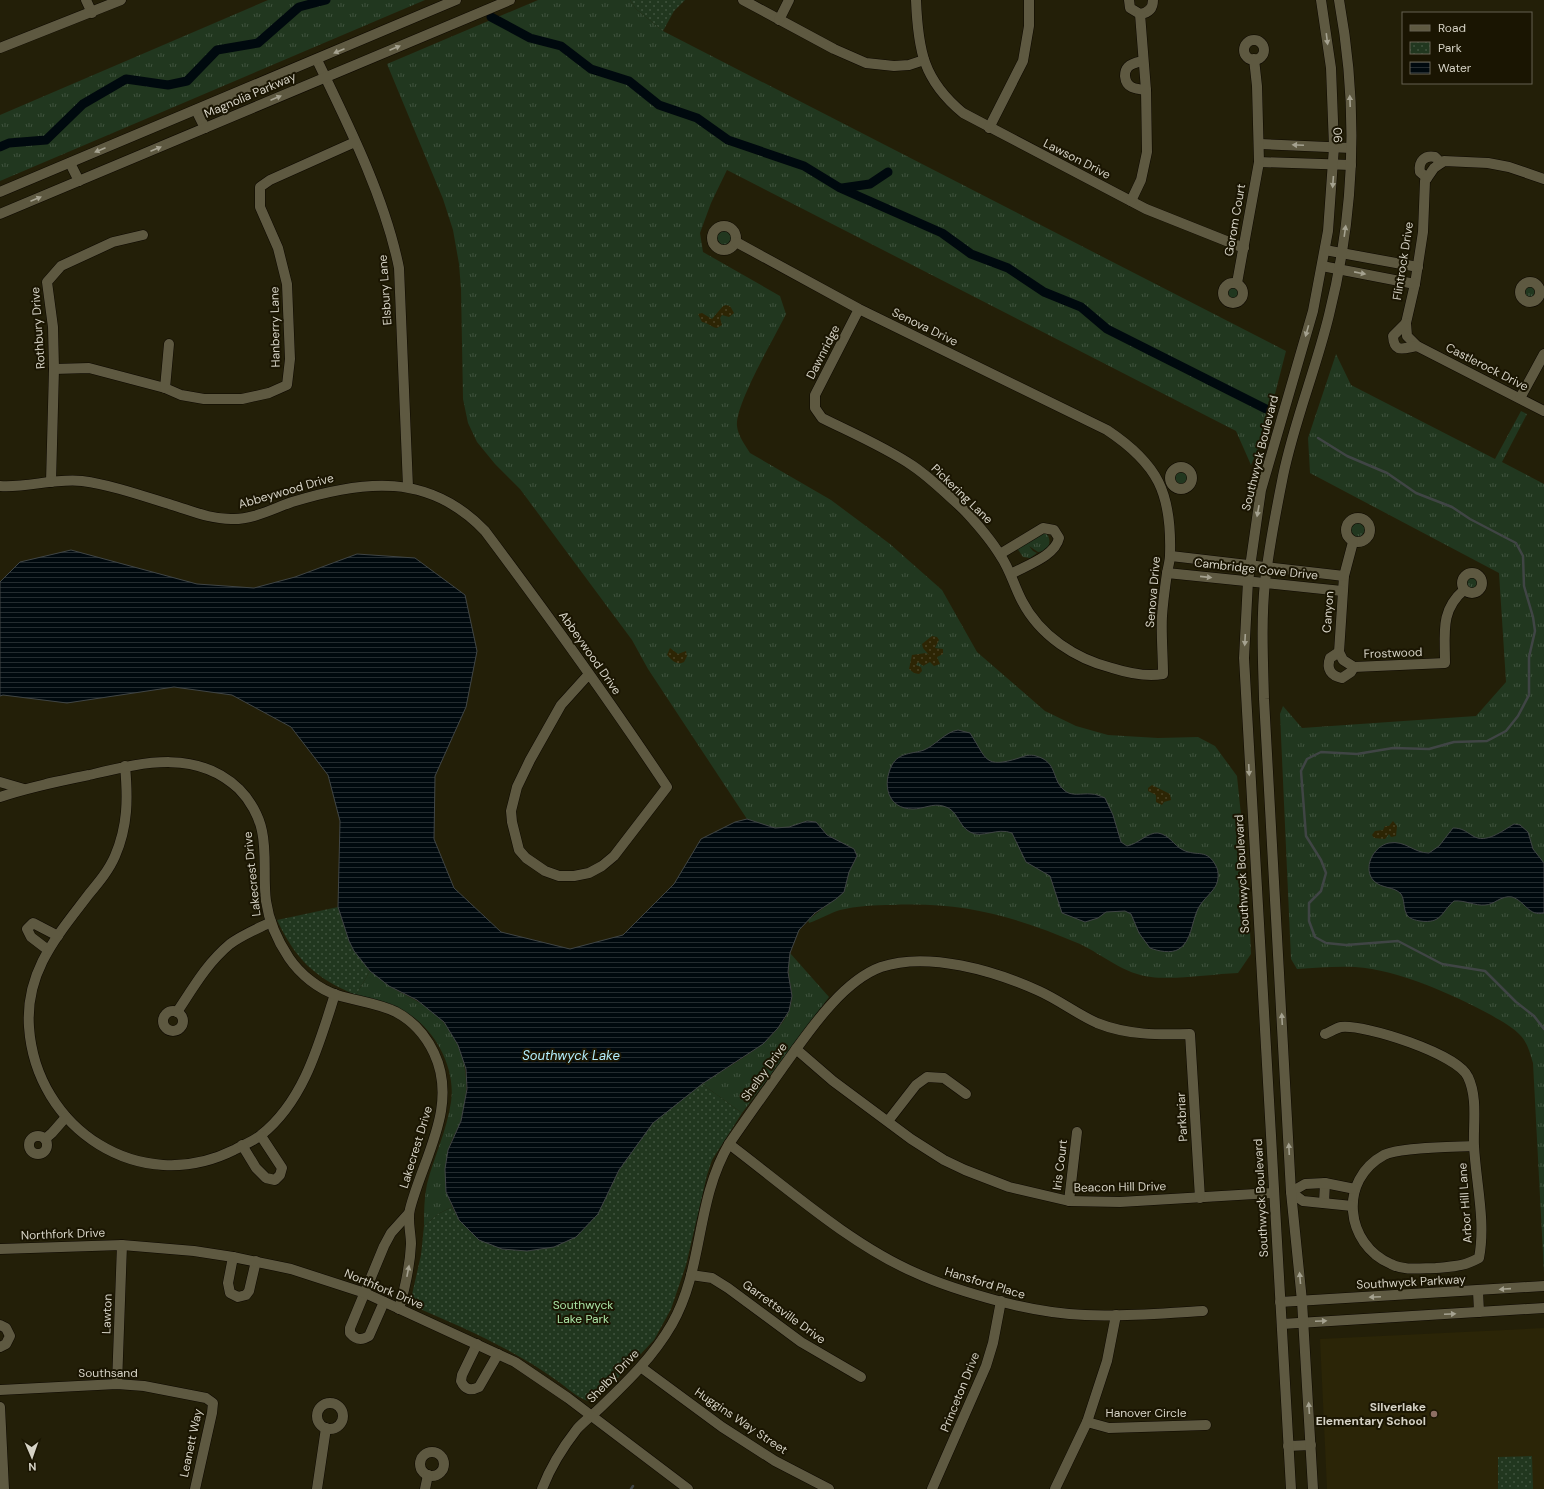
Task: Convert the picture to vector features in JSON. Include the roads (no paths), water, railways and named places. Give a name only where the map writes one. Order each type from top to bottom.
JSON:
[{"type":"street","points":[[86,0],[92,13]]},
{"type":"street","name":"Magnolia Parkway","points":[[0,192],[317,60],[456,0]]},
{"type":"street","name":"Magnolia Parkway","points":[[0,214],[510,0]]},
{"type":"street","points":[[743,0],[779,20],[866,63],[894,66],[909,65],[924,60]]},
{"type":"street","points":[[779,20],[789,0]]},
{"type":"street","name":"Lawson Drive","points":[[916,0],[917,34],[924,60],[939,90],[963,114],[1131,201],[1195,230],[1244,248]]},
{"type":"street","points":[[989,128],[1023,61],[1029,26],[1029,0]]},
{"type":"street","points":[[1129,0],[1130,8],[1140,14],[1148,12],[1151,9],[1153,0]]},
{"type":"street","name":"90","points":[[1321,0],[1331,68],[1334,147],[1334,164],[1322,266]]},
{"type":"street","name":"90","points":[[1339,0],[1349,87],[1351,148],[1351,165],[1339,269]]},
{"type":"street","points":[[0,48],[92,13],[116,1]]},
{"type":"street","points":[[1131,201],[1141,180],[1146,159],[1146,90],[1140,14]]},
{"type":"street","name":"Gorom Court","points":[[1237,283],[1259,162],[1260,144],[1254,59]]},
{"type":"street","name":"Elsbury Lane","points":[[317,60],[355,142],[390,230],[399,268],[408,487]]},
{"type":"street","points":[[1143,61],[1128,66],[1125,71],[1125,77],[1127,84],[1132,88],[1146,90]]},
{"type":"street","points":[[196,110],[205,128]]},
{"type":"street","name":"Hanberry Lane","points":[[54,369],[88,368],[164,388],[181,395],[204,399],[242,399],[269,393],[287,385],[290,359],[287,284],[280,254],[260,207],[260,188],[276,177],[355,142]]},
{"type":"street","points":[[1260,144],[1351,148]]},
{"type":"street","points":[[1427,178],[1420,172],[1420,163],[1427,157],[1435,157],[1437,166],[1444,161],[1488,163],[1509,167],[1544,178]]},
{"type":"street","points":[[1259,162],[1351,165]]},
{"type":"street","points":[[70,163],[79,181]]},
{"type":"street","name":"Flintrock Drive","points":[[1407,336],[1406,323],[1415,284],[1423,232],[1425,180],[1437,166]]},
{"type":"street","name":"Rothbury Drive","points":[[51,482],[54,369],[53,327],[47,282],[61,266],[113,242],[143,235]]},
{"type":"street","name":"Senova Drive","points":[[736,242],[859,309],[1107,430],[1129,445],[1142,458],[1154,472],[1162,490],[1169,523],[1170,556],[1162,617],[1163,674]]},
{"type":"street","points":[[1325,250],[1418,267]]},
{"type":"street","points":[[1322,266],[1415,284]]},
{"type":"street","name":"Southwyck Boulevard","points":[[1291,1489],[1273,1193],[1244,658],[1248,581],[1261,490],[1313,311],[1322,266]]},
{"type":"street","points":[[1313,1489],[1302,1301],[1292,1192],[1264,700],[1262,636],[1265,583],[1283,476],[1329,315],[1339,269]]},
{"type":"street","name":"Dawnridge","points":[[815,408],[815,395],[859,309]]},
{"type":"street","points":[[1313,311],[1329,315]]},
{"type":"street","points":[[1406,323],[1393,336],[1393,342],[1396,347],[1403,350],[1417,346]]},
{"type":"street","name":"Castlerock Drive","points":[[1407,336],[1417,346],[1544,411]]},
{"type":"street","points":[[164,388],[170,344]]},
{"type":"street","points":[[1520,398],[1544,354]]},
{"type":"street","name":"Pickering Lane","points":[[815,408],[822,418],[900,458],[924,474],[970,517],[1000,554],[1011,574],[1022,601],[1030,614],[1040,626],[1062,646],[1089,661],[1103,666],[1142,674],[1163,674]]},
{"type":"street","name":"Abbeywood Drive","points":[[0,486],[81,481],[115,489],[206,516],[233,519],[248,518],[318,494],[352,486],[408,487],[449,501],[478,523],[554,624],[667,787],[614,856],[602,866],[589,873],[574,876],[559,876],[545,871],[526,858],[519,850],[512,822],[511,811],[517,787],[530,760],[561,705],[588,674]]},
{"type":"street","points":[[1162,490],[1171,484]]},
{"type":"street","points":[[1000,554],[1043,528],[1054,530],[1059,538],[1058,544],[1052,551],[1011,574]]},
{"type":"street","name":"Canyon","points":[[1341,656],[1342,591],[1344,576],[1353,542]]},
{"type":"street","name":"Cambridge Cove Drive","points":[[1170,556],[1344,576]]},
{"type":"street","name":"Cambridge Cove Drive","points":[[1167,573],[1342,591]]},
{"type":"street","name":"Frostwood","points":[[1341,656],[1354,667],[1445,663],[1447,611],[1454,598],[1464,590]]},
{"type":"street","points":[[1341,656],[1333,654],[1328,663],[1332,674],[1342,678],[1351,672],[1354,667]]},
{"type":"street","name":"Lakecrest Drive","points":[[0,797],[24,789],[125,766],[179,762],[196,764],[210,769],[227,778],[242,792],[250,803],[262,829],[264,843],[266,901],[271,922],[276,937],[295,967],[314,983],[335,994],[379,1006],[405,1018],[424,1036],[438,1061],[443,1086],[440,1117],[409,1213],[411,1235],[410,1260],[399,1309]]},
{"type":"street","points":[[125,766],[128,811],[121,842],[105,874],[58,936],[41,962],[34,981],[29,1004],[29,1026],[32,1050],[44,1085],[66,1117],[94,1142],[123,1156],[149,1163],[186,1164],[223,1155],[261,1136],[285,1110],[307,1074],[335,994]]},
{"type":"street","name":"Lakecrest Drive","points":[[0,782],[24,789]]},
{"type":"street","points":[[1258,922],[1276,921]]},
{"type":"street","points":[[177,1012],[198,979],[215,959],[231,944],[271,922]]},
{"type":"street","points":[[48,950],[31,937],[27,929],[33,923],[58,936]]},
{"type":"street","name":"Shelby Drive","points":[[542,1489],[567,1443],[578,1428],[642,1368],[672,1323],[684,1300],[691,1275],[701,1220],[709,1188],[721,1159],[796,1050],[833,1002],[854,982],[880,968],[915,962],[954,965],[1002,976],[1038,991],[1098,1023],[1114,1028],[1148,1034],[1190,1034]]},
{"type":"street","name":"Arbor Hill Lane","points":[[1325,1034],[1341,1027],[1361,1028],[1409,1042],[1452,1062],[1468,1076],[1474,1104],[1474,1146],[1482,1242],[1479,1258],[1465,1266],[1414,1269],[1392,1265],[1371,1252],[1356,1230],[1352,1206]]},
{"type":"street","name":"Parkbriar","points":[[1190,1034],[1200,1198]]},
{"type":"street","name":"Beacon Hill Drive","points":[[796,1050],[833,1081],[925,1148],[965,1170],[1009,1187],[1069,1201],[1120,1202],[1292,1192]]},
{"type":"street","points":[[888,1121],[916,1085],[926,1077],[944,1078],[966,1094]]},
{"type":"street","points":[[45,1139],[52,1134],[66,1117]]},
{"type":"street","name":"Iris Court","points":[[1069,1201],[1077,1132]]},
{"type":"street","points":[[242,1145],[256,1168],[266,1178],[275,1180],[280,1175],[282,1168],[261,1136]]},
{"type":"street","name":"Hansford Place","points":[[730,1144],[840,1228],[897,1264],[957,1290],[1026,1308],[1056,1313],[1116,1315],[1203,1311]]},
{"type":"street","points":[[1292,1192],[1303,1201],[1352,1206],[1355,1189],[1365,1171],[1384,1155],[1403,1150],[1474,1146]]},
{"type":"street","points":[[1292,1192],[1305,1184],[1324,1183],[1355,1189]]},
{"type":"street","points":[[1324,1183],[1324,1203]]},
{"type":"street","name":"Lakecrest Drive","points":[[384,1302],[369,1336],[364,1339],[358,1339],[350,1333],[350,1328],[384,1246],[391,1233],[409,1213]]},
{"type":"street","name":"Northfork Drive","points":[[0,1249],[122,1245],[194,1250],[256,1261],[319,1278],[365,1293],[515,1362],[563,1394],[688,1489]]},
{"type":"street","name":"Lawton","points":[[117,1384],[122,1245]]},
{"type":"street","points":[[232,1257],[228,1283],[230,1294],[238,1298],[246,1295],[249,1291],[256,1261]]},
{"type":"street","name":"Garrettsville Drive","points":[[691,1275],[712,1278],[728,1288],[801,1342],[861,1377]]},
{"type":"street","name":"Southwyck Parkway","points":[[1280,1302],[1544,1286]]},
{"type":"street","points":[[1478,1290],[1479,1312]]},
{"type":"street","name":"Princeton Drive","points":[[932,1489],[986,1366],[993,1343],[1001,1301]]},
{"type":"street","points":[[1282,1324],[1544,1308]]},
{"type":"street","points":[[1055,1489],[1087,1422],[1107,1361],[1116,1315]]},
{"type":"street","points":[[0,1325],[6,1328],[10,1336],[6,1344],[0,1347]]},
{"type":"street","points":[[477,1344],[462,1375],[461,1381],[466,1388],[471,1390],[479,1388],[498,1354]]},
{"type":"street","name":"Huggins Way Street","points":[[642,1368],[722,1427],[775,1461],[829,1489]]},
{"type":"street","name":"Southsand","points":[[0,1390],[117,1384],[144,1386],[206,1398],[213,1403]]},
{"type":"street","name":"Leanett Way","points":[[195,1489],[213,1403]]},
{"type":"street","points":[[0,1407],[4,1489]]},
{"type":"street","name":"Hanover Circle","points":[[1087,1422],[1109,1428],[1206,1425]]},
{"type":"street","points":[[317,1489],[326,1428]]},
{"type":"street","points":[[1288,1446],[1311,1445]]},
{"type":"street","points":[[426,1489],[428,1475]]},
{"type":"water","name":"Southwyck Lake","points":[[71,550],[197,584],[254,588],[295,577],[357,554],[415,558],[465,595],[477,651],[466,707],[435,776],[434,839],[454,888],[501,932],[570,949],[623,935],[674,884],[701,839],[735,822],[747,819],[775,828],[789,827],[807,821],[816,822],[827,835],[854,849],[857,856],[849,872],[844,892],[815,913],[799,930],[790,953],[788,972],[792,996],[789,1011],[778,1028],[763,1044],[702,1084],[653,1123],[619,1170],[598,1214],[576,1237],[554,1247],[527,1251],[502,1249],[479,1240],[459,1220],[446,1192],[445,1169],[448,1150],[461,1121],[467,1089],[466,1069],[458,1045],[444,1022],[417,1000],[389,986],[370,971],[354,951],[349,941],[338,907],[340,821],[328,775],[291,727],[232,695],[174,687],[67,703],[3,695],[0,696],[0,582],[20,562]]},
{"type":"water","points":[[958,730],[970,733],[984,755],[993,762],[1008,761],[1032,755],[1036,756],[1048,762],[1060,786],[1067,792],[1073,794],[1095,794],[1105,798],[1113,815],[1121,842],[1127,846],[1150,834],[1158,833],[1169,838],[1183,850],[1205,855],[1213,860],[1218,871],[1216,885],[1199,907],[1189,937],[1183,946],[1176,951],[1168,952],[1150,948],[1139,933],[1131,914],[1125,911],[1106,912],[1098,918],[1085,922],[1062,913],[1050,876],[1026,862],[1012,833],[1001,831],[975,834],[963,826],[952,810],[939,805],[913,809],[904,808],[897,805],[892,800],[887,787],[889,772],[895,761],[906,754],[924,750],[949,733]]},
{"type":"water","points":[[1514,824],[1520,825],[1528,832],[1533,849],[1544,863],[1544,913],[1534,913],[1516,899],[1512,897],[1504,897],[1488,905],[1477,905],[1462,901],[1454,901],[1437,919],[1433,921],[1418,921],[1407,915],[1403,899],[1398,891],[1377,884],[1371,876],[1369,864],[1374,853],[1383,845],[1389,843],[1400,843],[1418,851],[1429,853],[1439,846],[1453,828],[1466,831],[1478,838],[1489,838]]},
{"type":"waterway","points":[[0,147],[9,143],[46,140],[83,104],[126,79],[168,85],[187,81],[217,50],[258,43],[299,7],[326,0]]},
{"type":"waterway","points":[[491,17],[530,38],[561,46],[591,69],[629,81],[659,105],[697,118],[728,140],[804,166],[840,188],[942,233],[971,254],[1008,268],[1044,292],[1081,307],[1107,329],[1266,409]]},
{"type":"waterway","points":[[842,188],[870,184],[888,172]]},
{"type":"waterway","points":[[1318,438],[1347,456],[1387,473],[1416,493],[1452,507],[1470,519],[1516,543],[1523,556],[1524,586],[1533,617],[1535,631],[1529,657],[1529,695],[1518,716],[1506,731],[1487,741],[1454,742],[1429,749],[1393,748],[1357,754],[1321,752],[1307,759],[1301,771],[1306,836],[1321,860],[1326,873],[1321,891],[1309,903],[1309,921],[1315,937],[1326,943],[1346,945],[1398,941],[1442,964],[1485,971],[1516,1002],[1534,1016],[1544,1029]]},
{"type":"place","name":"Silverlake Elementary School","points":[[1434,1414]]},
{"type":"park label","name":"Southwyck Lake Park","points":[[583,1312]]}]
